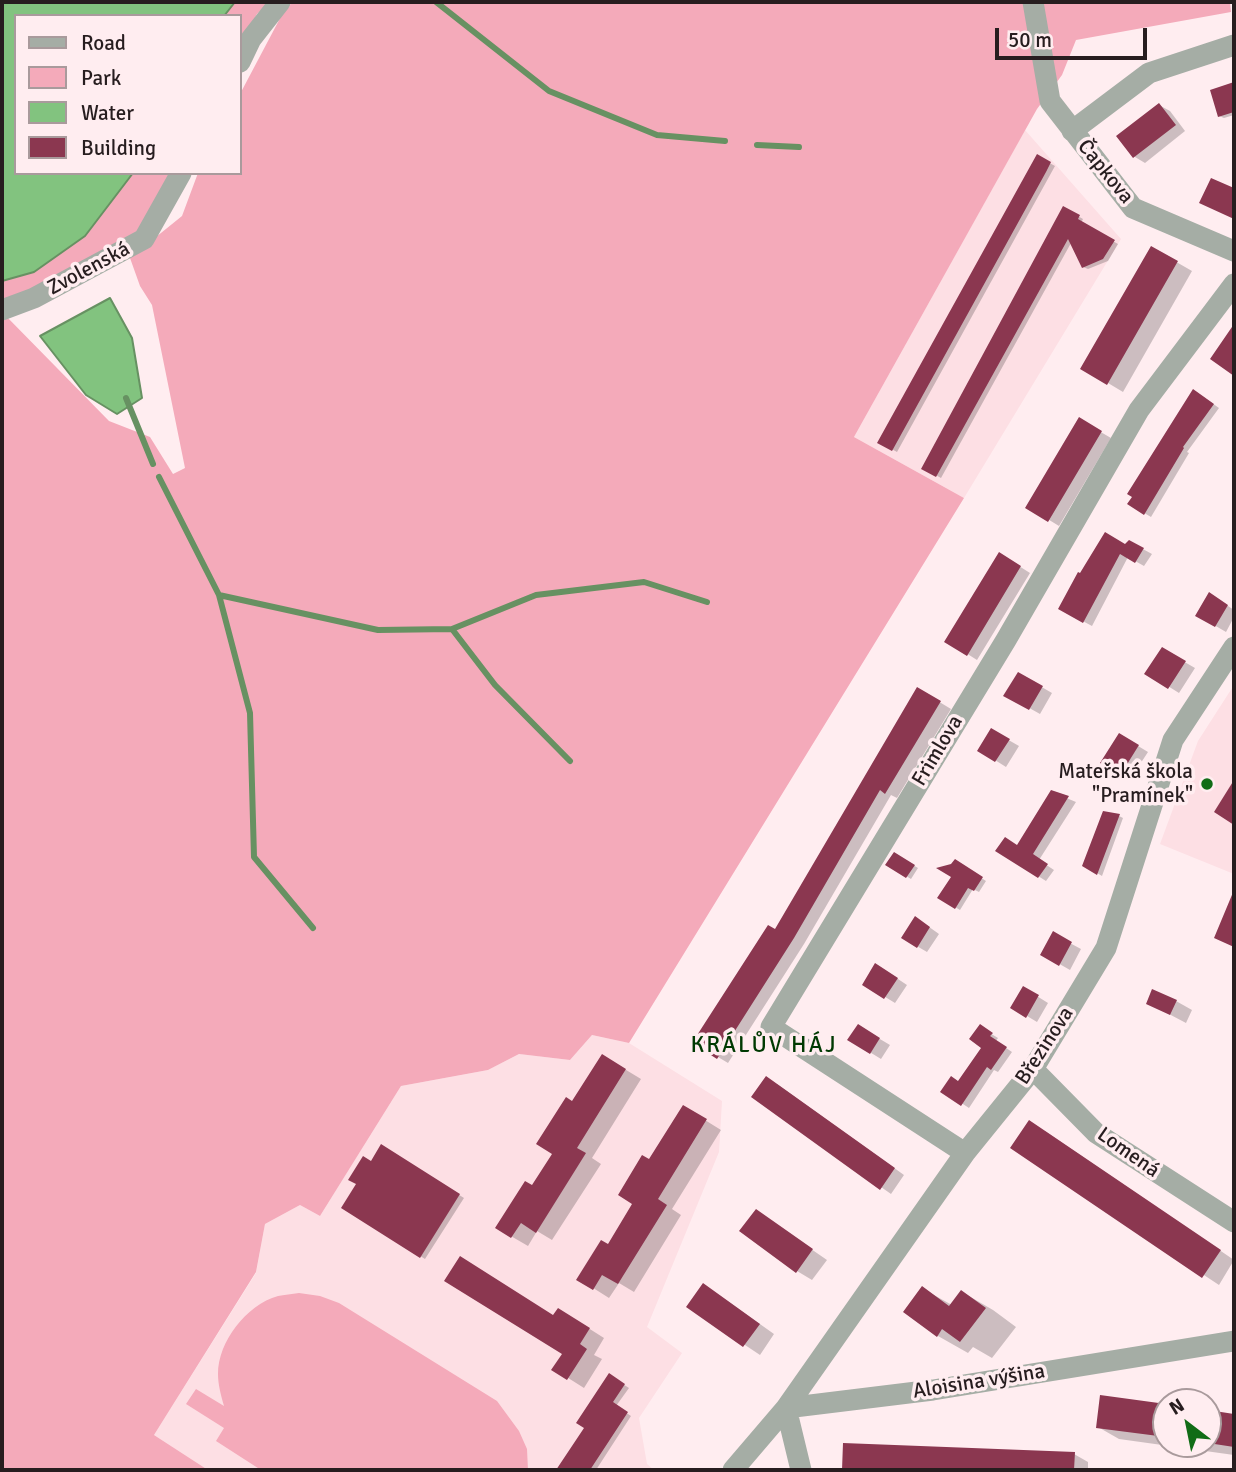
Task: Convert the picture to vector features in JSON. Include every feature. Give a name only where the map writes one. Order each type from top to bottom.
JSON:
[{"type":"street","points":[[242,58],[251,39],[280,2]]},
{"type":"street","points":[[1032,2],[1050,101],[1072,131]]},
{"type":"street","name":"Čapkova","points":[[1234,45],[1149,73],[1072,131],[1133,208],[1234,251]]},
{"type":"street","name":"Zvolenská","points":[[2,310],[34,298],[144,239],[180,175]]},
{"type":"street","name":"Frimlova","points":[[965,1153],[771,1027],[1006,640],[1139,410],[1234,284]]},
{"type":"street","name":"Březinova","points":[[733,1470],[786,1408],[965,1153],[1034,1069],[1106,948],[1173,740],[1234,646]]},
{"type":"street","name":"Lomená","points":[[1034,1069],[1096,1133],[1234,1222]]},
{"type":"street","name":"Aloisina výšina","points":[[786,1408],[933,1390],[1234,1342]]},
{"type":"street","points":[[786,1408],[800,1470]]},
{"type":"shaded area","points":[[1025,130],[1121,239],[964,498],[854,437]]},
{"type":"shaded area","name":"Mateřská škola \"Pramínek\"","points":[[1234,685],[1234,874],[1160,844],[1198,741]]},
{"type":"shaded area","points":[[592,1035],[629,1043],[722,1101],[719,1152],[647,1327],[682,1353],[639,1418],[647,1464],[654,1470],[208,1470],[154,1435],[256,1273],[265,1224],[300,1205],[320,1216],[401,1086],[488,1070],[519,1054],[570,1060]]},
{"type":"green space","points":[[235,2],[270,2],[257,14],[242,41],[242,14],[226,14]]},
{"type":"green space","points":[[294,2],[1230,2],[1231,12],[1076,40],[1062,75],[1037,109],[854,437],[964,498],[629,1043],[592,1035],[570,1060],[519,1054],[488,1070],[401,1086],[320,1216],[300,1205],[265,1224],[256,1272],[154,1435],[208,1470],[2,1470],[2,316],[5,315],[109,421],[150,437],[173,474],[185,468],[152,305],[140,286],[130,258],[182,216],[197,175],[242,175],[242,90],[286,7]]},
{"type":"green space","points":[[131,175],[170,175],[137,236],[107,256],[2,302],[2,281],[34,272],[85,236]]},
{"type":"green space","points":[[299,1293],[320,1296],[339,1303],[497,1401],[519,1431],[527,1449],[528,1470],[261,1470],[216,1441],[224,1428],[186,1404],[196,1389],[224,1406],[218,1374],[219,1362],[236,1326],[255,1307],[266,1301]]},
{"type":"water","points":[[2,2],[235,2],[226,14],[14,14],[14,175],[131,175],[85,236],[34,272],[2,281]]},
{"type":"water","points":[[110,298],[132,338],[142,398],[117,414],[86,395],[40,336]]},
{"type":"building","points":[[1234,82],[1234,112],[1218,117],[1210,90]]},
{"type":"building","points":[[1159,103],[1176,125],[1133,158],[1116,136]]},
{"type":"building","points":[[1037,154],[1051,162],[892,451],[877,443]]},
{"type":"building","points":[[1211,178],[1234,188],[1234,219],[1199,203]]},
{"type":"building","points":[[1063,206],[1080,215],[1078,219],[1115,240],[1103,259],[1082,268],[1068,239],[936,477],[921,469]]},
{"type":"building","points":[[1151,246],[1178,261],[1107,385],[1080,369]]},
{"type":"building","points":[[1234,324],[1234,376],[1210,359]]},
{"type":"building","points":[[1193,389],[1214,404],[1183,447],[1144,515],[1127,504],[1132,497],[1127,494]]},
{"type":"building","points":[[1079,417],[1102,431],[1048,522],[1025,508]]},
{"type":"building","points":[[1105,532],[1125,544],[1129,540],[1144,548],[1135,563],[1120,554],[1083,623],[1058,609],[1078,572],[1080,573]]},
{"type":"building","points":[[999,552],[1021,566],[967,656],[944,642]]},
{"type":"building","points":[[1209,592],[1228,605],[1215,627],[1195,616]]},
{"type":"building","points":[[1162,647],[1186,661],[1168,689],[1144,674]]},
{"type":"building","points":[[1018,672],[1043,686],[1029,710],[1003,696]]},
{"type":"building","points":[[917,687],[941,701],[885,794],[880,790],[794,938],[717,1059],[692,1043],[768,925],[775,929]]},
{"type":"building","points":[[991,728],[1010,739],[995,762],[977,751]]},
{"type":"building","points":[[1119,733],[1139,745],[1121,774],[1100,763]]},
{"type":"building","points":[[1234,780],[1234,825],[1214,812]]},
{"type":"building","points":[[1051,790],[1069,796],[1033,854],[1048,864],[1038,878],[995,851],[1005,837],[1017,845]]},
{"type":"building","points":[[1103,811],[1120,814],[1097,875],[1082,866]]},
{"type":"building","points":[[894,852],[915,865],[906,878],[885,865]]},
{"type":"building","points":[[955,859],[983,877],[974,891],[968,888],[955,909],[937,898],[951,877],[936,868],[951,864]]},
{"type":"building","points":[[1234,890],[1234,947],[1214,938]]},
{"type":"building","points":[[915,916],[930,927],[917,948],[901,938]]},
{"type":"building","points":[[1053,931],[1072,942],[1059,966],[1040,955]]},
{"type":"building","points":[[875,963],[898,978],[884,999],[862,985]]},
{"type":"building","points":[[1023,986],[1039,995],[1026,1018],[1010,1008]]},
{"type":"building","points":[[1152,989],[1177,1000],[1170,1015],[1146,1004]]},
{"type":"building","points":[[858,1024],[880,1038],[870,1054],[847,1040]]},
{"type":"building","points":[[980,1024],[993,1033],[990,1036],[1007,1047],[991,1070],[987,1067],[961,1106],[940,1092],[951,1076],[958,1081],[981,1048],[969,1039]]},
{"type":"building","points":[[602,1054],[626,1069],[577,1148],[586,1153],[536,1233],[521,1223],[511,1238],[495,1228],[525,1181],[532,1185],[552,1154],[536,1144],[566,1097],[572,1101]]},
{"type":"building","points":[[766,1076],[895,1168],[880,1190],[751,1097]]},
{"type":"building","points":[[683,1105],[707,1119],[658,1199],[667,1205],[618,1284],[602,1275],[593,1290],[576,1280],[601,1240],[608,1244],[632,1204],[618,1195],[642,1155],[649,1159]]},
{"type":"building","points":[[1029,1120],[1221,1250],[1202,1278],[1010,1148]]},
{"type":"building","points":[[381,1144],[460,1194],[420,1258],[341,1208],[356,1184],[348,1180],[363,1156],[371,1161]]},
{"type":"building","points":[[756,1209],[813,1249],[796,1273],[739,1231]]},
{"type":"building","points":[[460,1256],[553,1315],[558,1308],[590,1328],[580,1344],[587,1349],[567,1380],[551,1370],[562,1354],[444,1281]]},
{"type":"building","points":[[703,1283],[760,1324],[743,1347],[686,1307]]},
{"type":"building","points":[[922,1286],[949,1306],[961,1290],[986,1308],[960,1342],[942,1329],[937,1337],[903,1312]]},
{"type":"building","points":[[609,1373],[625,1384],[613,1402],[628,1412],[590,1470],[556,1470],[584,1428],[576,1423]]},
{"type":"building","points":[[1100,1395],[1152,1402],[1152,1435],[1096,1428]]},
{"type":"building","points":[[1222,1412],[1234,1414],[1234,1447],[1222,1445]]},
{"type":"building","points":[[843,1443],[1075,1452],[1074,1470],[842,1470]]},
{"type":"waterway","points":[[436,2],[549,91],[657,135],[725,141]]},
{"type":"waterway","points":[[757,145],[799,147]]},
{"type":"waterway","points":[[126,398],[153,464]]},
{"type":"waterway","points":[[159,477],[219,595],[250,713],[254,857],[313,928]]},
{"type":"waterway","points":[[452,629],[536,595],[644,582],[707,602]]},
{"type":"waterway","points":[[219,595],[378,630],[452,629],[495,685],[570,761]]},
{"type":"place","name":"Mateřská škola \"Pramínek\"","points":[[1207,784]]},
{"type":"district","name":"KRÁLŮV HÁJ","points":[[764,1046]]}]
